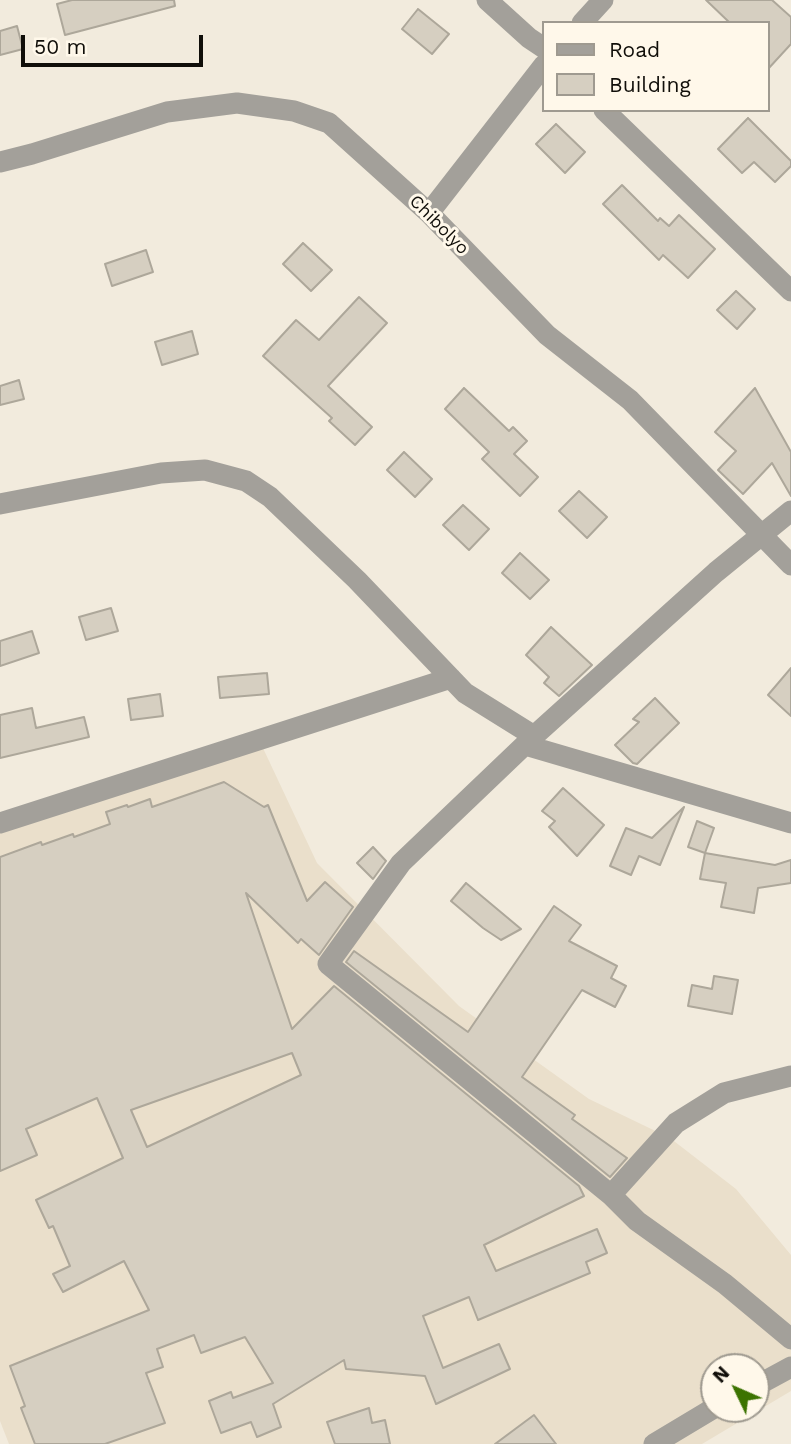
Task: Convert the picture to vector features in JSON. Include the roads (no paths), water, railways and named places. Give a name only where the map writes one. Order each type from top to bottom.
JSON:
[{"type":"street","points":[[487,0],[542,46]]},
{"type":"street","points":[[584,21],[603,0]]},
{"type":"street","points":[[429,213],[542,68]]},
{"type":"street","name":"Chibolyo","points":[[0,162],[32,155],[167,112],[237,103],[294,111],[330,123],[429,213],[547,335],[630,400],[791,565]]},
{"type":"street","points":[[606,112],[791,291]]},
{"type":"street","points":[[0,504],[161,473],[205,471],[246,481],[270,497],[347,571],[465,693],[529,741],[791,823]]},
{"type":"street","points":[[791,511],[716,572],[529,741],[401,863],[328,964],[611,1195],[637,1221],[725,1284],[791,1339]]},
{"type":"street","points":[[0,823],[451,678]]},
{"type":"street","points":[[611,1195],[676,1123],[724,1093],[791,1076]]},
{"type":"street","points":[[770,1378],[791,1367]]},
{"type":"street","points":[[654,1444],[700,1416]]}]
